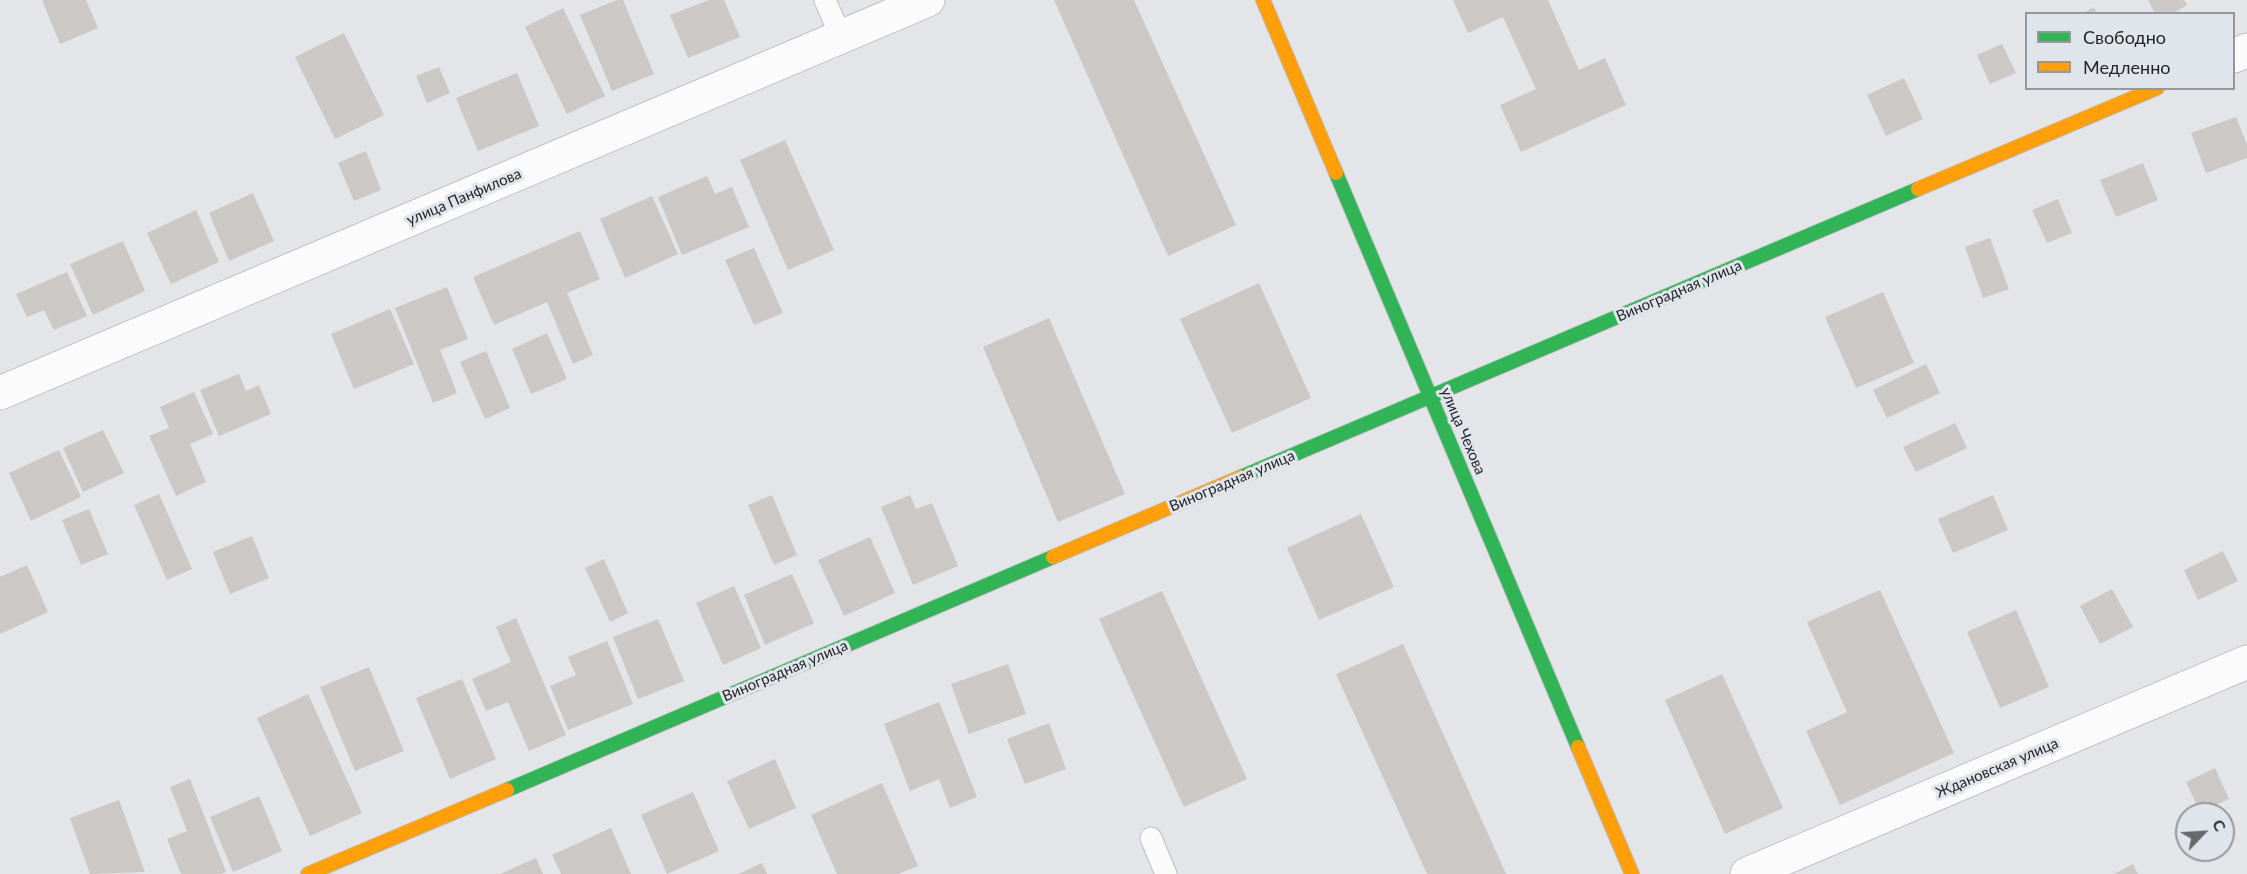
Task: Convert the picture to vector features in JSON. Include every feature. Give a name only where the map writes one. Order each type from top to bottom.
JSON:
[{"type":"street","name":"улица Панфилова","points":[[0,393],[928,0]]},
{"type":"street","name":"улица Чехова","points":[[1263,0],[1632,874]]},
{"type":"street","name":"Виноградная улица","points":[[308,874],[2152,90]]},
{"type":"street","name":"Ждановская улица","points":[[1747,874],[2247,662]]},
{"type":"lane","points":[[825,0],[842,37]]},
{"type":"lane","points":[[1151,838],[1166,874]]},
{"type":"building","points":[[42,0],[86,0],[98,28],[60,44]]},
{"type":"building","points":[[617,0],[623,0],[654,74],[612,91],[580,15]]},
{"type":"building","points":[[709,0],[724,0],[740,37],[688,58],[670,15]]},
{"type":"building","points":[[1054,0],[1134,0],[1236,225],[1168,256]]},
{"type":"building","points":[[1453,0],[1548,0],[1579,70],[1605,58],[1626,105],[1521,152],[1500,105],[1536,89],[1503,17],[1468,33]]},
{"type":"building","points":[[2148,0],[2184,0],[2187,5],[2175,12],[2154,12]]},
{"type":"building","points":[[2094,7],[2096,12],[2085,12]]},
{"type":"building","points":[[563,8],[605,96],[567,114],[525,27]]},
{"type":"building","points":[[344,33],[384,115],[335,139],[295,57]]},
{"type":"building","points":[[2002,44],[2016,73],[1990,84],[1977,55]]},
{"type":"building","points":[[439,67],[450,93],[427,103],[416,76]]},
{"type":"building","points":[[517,73],[539,126],[478,151],[456,98]]},
{"type":"building","points":[[1904,78],[1923,119],[1886,136],[1867,95]]},
{"type":"building","points":[[2236,117],[2247,145],[2247,158],[2206,173],[2191,133]]},
{"type":"building","points":[[785,140],[834,250],[788,270],[740,160]]},
{"type":"building","points":[[366,151],[381,190],[354,201],[338,163]]},
{"type":"building","points":[[2143,163],[2158,200],[2116,217],[2100,180]]},
{"type":"building","points":[[707,176],[715,194],[732,187],[749,227],[682,255],[658,197]]},
{"type":"building","points":[[253,193],[274,241],[229,261],[209,213]]},
{"type":"building","points":[[652,196],[678,254],[625,278],[600,219]]},
{"type":"building","points":[[2058,199],[2072,233],[2047,243],[2032,210]]},
{"type":"building","points":[[196,210],[219,262],[171,284],[147,233]]},
{"type":"building","points":[[580,231],[600,279],[567,293],[593,355],[573,364],[547,302],[494,325],[473,277]]},
{"type":"building","points":[[1990,238],[2009,289],[1983,298],[1965,247]]},
{"type":"building","points":[[123,241],[145,291],[93,315],[70,264]]},
{"type":"building","points":[[754,248],[783,313],[754,325],[725,260]]},
{"type":"building","points":[[67,272],[87,316],[54,330],[44,310],[27,317],[16,294]]},
{"type":"building","points":[[1259,283],[1311,398],[1232,433],[1180,319]]},
{"type":"building","points":[[447,287],[468,339],[440,350],[457,393],[433,403],[395,308]]},
{"type":"building","points":[[1883,292],[1914,363],[1856,388],[1825,317]]},
{"type":"building","points":[[390,309],[414,364],[354,389],[331,334]]},
{"type":"building","points":[[1049,318],[1125,494],[1058,522],[983,347]]},
{"type":"building","points":[[547,333],[567,379],[531,394],[512,349]]},
{"type":"building","points":[[486,351],[510,408],[485,419],[460,362]]},
{"type":"building","points":[[1926,364],[1940,393],[1887,418],[1873,390]]},
{"type":"building","points":[[239,374],[246,391],[259,385],[271,414],[219,436],[200,390]]},
{"type":"building","points":[[194,392],[213,434],[190,444],[206,482],[176,496],[149,436],[169,428],[160,407]]},
{"type":"building","points":[[1955,423],[1967,448],[1916,472],[1903,447]]},
{"type":"building","points":[[103,430],[124,473],[83,492],[63,448]]},
{"type":"building","points":[[59,450],[81,497],[31,521],[9,473]]},
{"type":"building","points":[[159,494],[192,569],[167,580],[134,505]]},
{"type":"building","points":[[772,495],[797,555],[774,565],[748,505]]},
{"type":"building","points":[[910,495],[916,509],[932,503],[958,566],[913,585],[881,507]]},
{"type":"building","points":[[1993,495],[2008,530],[1953,553],[1938,519]]},
{"type":"building","points":[[89,509],[108,554],[81,565],[62,520]]},
{"type":"building","points":[[1361,514],[1394,587],[1319,620],[1287,548]]},
{"type":"building","points":[[252,536],[269,578],[230,594],[213,552]]},
{"type":"building","points":[[870,537],[895,593],[844,616],[818,560]]},
{"type":"building","points":[[2223,551],[2238,581],[2198,600],[2184,570]]},
{"type":"building","points":[[604,559],[628,613],[610,622],[585,568]]},
{"type":"building","points":[[27,565],[48,612],[0,634],[0,577]]},
{"type":"building","points":[[792,574],[814,623],[765,645],[744,595]]},
{"type":"building","points":[[734,586],[761,648],[723,665],[696,603]]},
{"type":"building","points":[[2112,589],[2133,627],[2100,644],[2080,606]]},
{"type":"building","points":[[1880,590],[1954,753],[1840,805],[1806,731],[1847,712],[1807,622]]},
{"type":"building","points":[[1162,591],[1247,779],[1184,807],[1099,619]]},
{"type":"building","points":[[2016,610],[2049,687],[2000,708],[1967,632]]},
{"type":"building","points":[[516,618],[566,735],[529,751],[508,702],[486,711],[472,679],[511,662],[496,627]]},
{"type":"building","points":[[658,619],[684,681],[638,699],[613,637]]},
{"type":"building","points":[[607,641],[633,704],[568,730],[550,686],[576,675],[568,657]]},
{"type":"building","points":[[1403,644],[1506,874],[1427,874],[1336,674]]},
{"type":"building","points":[[1008,664],[1026,714],[969,734],[951,684]]},
{"type":"building","points":[[369,667],[404,751],[355,771],[320,687]]},
{"type":"building","points":[[1722,674],[1783,808],[1725,834],[1665,700]]},
{"type":"building","points":[[462,679],[496,759],[450,779],[416,698]]},
{"type":"building","points":[[308,694],[362,813],[310,836],[257,718]]},
{"type":"building","points":[[939,702],[977,797],[950,808],[939,779],[910,791],[884,724]]},
{"type":"building","points":[[1049,723],[1066,769],[1025,784],[1007,739]]},
{"type":"building","points":[[775,759],[796,808],[749,829],[727,781]]},
{"type":"building","points":[[2215,768],[2229,799],[2222,802],[2195,802],[2186,782]]},
{"type":"building","points":[[190,779],[226,872],[181,874],[167,839],[187,831],[170,787]]},
{"type":"building","points":[[882,783],[918,866],[898,874],[837,874],[811,815]]},
{"type":"building","points":[[693,792],[719,851],[667,874],[641,815]]},
{"type":"building","points":[[259,796],[282,851],[233,872],[210,817]]},
{"type":"building","points":[[119,800],[145,872],[90,874],[70,818]]},
{"type":"building","points":[[611,828],[631,874],[561,874],[552,855]]},
{"type":"building","points":[[536,858],[543,874],[500,874]]},
{"type":"building","points":[[762,863],[767,874],[738,874]]},
{"type":"building","points":[[2133,864],[2138,874],[2114,874]]},
{"type":"traffic: fast","points":[[1336,173],[1578,747]]},
{"type":"traffic: fast","points":[[1241,477],[1918,189]]},
{"type":"traffic: fast","points":[[507,790],[1053,557]]},
{"type":"traffic: slow","points":[[1263,0],[1336,173]]},
{"type":"traffic: slow","points":[[1918,189],[2152,90]]},
{"type":"traffic: slow","points":[[1053,557],[1241,477]]},
{"type":"traffic: slow","points":[[1578,747],[1632,874]]},
{"type":"traffic: slow","points":[[308,874],[507,790]]}]
